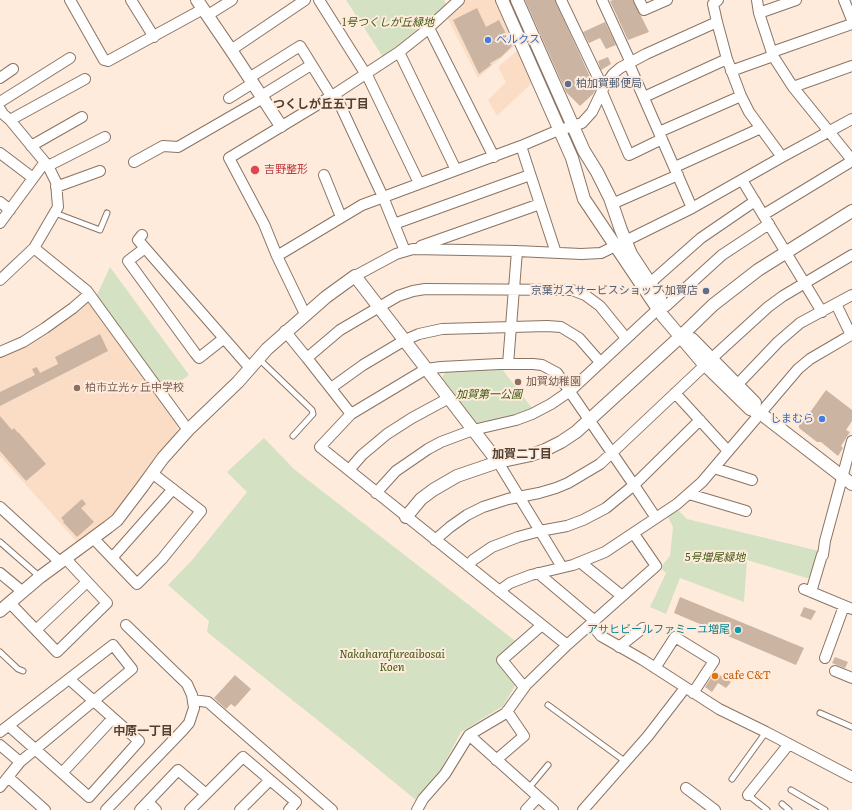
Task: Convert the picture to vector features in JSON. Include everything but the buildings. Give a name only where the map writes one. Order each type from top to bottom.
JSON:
[{"type":"street","points":[[70,0],[104,60],[108,61],[154,37],[203,8],[232,0]]},
{"type":"street","points":[[131,0],[154,37]]},
{"type":"street","points":[[232,50],[305,0]]},
{"type":"street","points":[[319,0],[366,73],[419,183]]},
{"type":"street","points":[[305,314],[277,256],[264,224],[229,158],[333,95],[399,52],[429,28],[459,0]]},
{"type":"street","points":[[502,0],[572,158],[584,199],[621,244],[662,307],[683,335],[750,409],[760,413],[847,480]]},
{"type":"street","points":[[516,0],[584,151],[597,172],[610,198],[621,244],[632,254],[650,282],[662,307]]},
{"type":"street","points":[[561,0],[602,90],[629,155],[661,136],[741,96]]},
{"type":"street","points":[[602,0],[692,208]]},
{"type":"street","points":[[639,0],[644,10],[667,0]]},
{"type":"street","points":[[718,0],[713,4],[717,22],[727,59],[741,96],[749,112],[782,156]]},
{"type":"street","points":[[757,0],[759,13],[773,54],[793,87],[852,161],[763,215]]},
{"type":"street","points":[[759,13],[796,0]]},
{"type":"street","points":[[844,0],[852,20]]},
{"type":"street","points":[[203,8],[281,126]]},
{"type":"street","points":[[277,256],[362,205],[560,130],[582,124],[592,112],[602,90],[613,74],[620,68],[646,54],[717,22]]},
{"type":"street","points":[[731,71],[852,24]]},
{"type":"street","points":[[429,28],[494,156]]},
{"type":"street","points":[[229,98],[251,80],[300,46],[311,65],[333,95],[383,197],[394,224],[409,250]]},
{"type":"street","points":[[399,52],[456,170]]},
{"type":"street","points":[[0,102],[70,58]]},
{"type":"street","points":[[644,97],[727,59]]},
{"type":"street","points":[[134,162],[163,146],[178,147],[262,97],[311,65]]},
{"type":"street","points":[[793,87],[852,66]]},
{"type":"street","points":[[0,78],[13,69]]},
{"type":"street","points":[[535,76],[548,70]]},
{"type":"street","points":[[10,120],[84,79]]},
{"type":"street","points":[[0,109],[46,164],[56,182],[58,207],[34,248],[0,280]]},
{"type":"street","points":[[31,146],[82,117]]},
{"type":"street","points":[[409,250],[517,251],[594,255],[602,253],[692,208],[782,156],[852,119]]},
{"type":"street","points":[[612,204],[761,128]]},
{"type":"street","points":[[0,223],[33,178],[46,164],[105,137]]},
{"type":"street","points":[[521,146],[556,253]]},
{"type":"street","points":[[0,152],[33,178]]},
{"type":"street","points":[[56,187],[100,171]]},
{"type":"street","points":[[324,174],[341,218]]},
{"type":"street","points":[[394,224],[530,175]]},
{"type":"street","points":[[742,180],[822,312]]},
{"type":"street","points":[[650,282],[701,238],[755,201]]},
{"type":"street","points":[[0,202],[10,210]]},
{"type":"street","points":[[0,507],[62,560],[87,582],[107,603],[57,652],[36,630],[4,604],[22,592],[62,560],[117,520],[163,458],[188,430],[238,382],[258,358],[285,331],[326,297],[355,276],[385,259],[540,204]]},
{"type":"street","points":[[406,517],[421,499],[446,481],[468,471],[498,462],[518,459],[545,450],[566,438],[590,420],[683,335],[713,305],[758,270],[852,211]]},
{"type":"street","points":[[376,492],[396,471],[441,442],[473,430],[516,420],[551,404],[570,391],[626,338],[722,255],[769,224]]},
{"type":"street","points":[[142,235],[138,240],[223,339],[250,368]]},
{"type":"street","points":[[34,248],[89,294],[188,430]]},
{"type":"street","points":[[145,248],[128,261],[198,358],[223,339]]},
{"type":"street","points":[[508,364],[517,251]]},
{"type":"street","points":[[435,540],[462,519],[483,507],[508,499],[539,493],[568,483],[600,464],[768,307],[805,282],[852,256]]},
{"type":"street","points":[[355,276],[498,462],[562,567]]},
{"type":"street","points":[[307,358],[340,330],[379,307],[398,296],[425,289],[572,290],[585,295],[600,306],[626,338]]},
{"type":"street","points":[[0,352],[23,342],[45,328],[74,308],[89,294]]},
{"type":"street","points":[[737,386],[778,342],[800,323],[852,295]]},
{"type":"street","points":[[499,591],[510,583],[538,573],[580,562],[605,552],[634,534],[689,494],[702,482],[791,377],[810,358],[851,335],[836,304]]},
{"type":"street","points":[[331,388],[363,365],[405,340],[419,334],[442,329],[547,326],[561,328],[579,338],[600,362]]},
{"type":"street","points":[[285,331],[351,414]]},
{"type":"street","points":[[708,362],[756,404],[760,413]]},
{"type":"street","points":[[567,645],[320,447],[351,414],[426,369],[508,364],[542,365],[557,373],[656,518]]},
{"type":"street","points":[[676,393],[728,451]]},
{"type":"street","points":[[349,470],[362,455],[386,434],[449,398]]},
{"type":"street","points":[[468,566],[473,560],[492,547],[522,536],[567,526],[594,515],[606,508],[634,484],[700,420]]},
{"type":"street","points":[[825,658],[848,607],[808,590],[823,555],[825,541],[847,480],[852,441]]},
{"type":"street","points":[[714,468],[752,480]]},
{"type":"street","points":[[93,538],[138,584],[162,559],[201,511],[152,473]]},
{"type":"street","points":[[112,558],[173,489]]},
{"type":"street","points":[[689,494],[746,511]]},
{"type":"street","points":[[417,810],[423,799],[445,774],[469,735],[507,712],[524,687],[567,645],[656,566],[634,534]]},
{"type":"street","points":[[580,562],[622,596]]},
{"type":"street","points":[[0,573],[22,592]]},
{"type":"street","points":[[538,573],[593,623],[601,636],[719,709],[852,777]]},
{"type":"street","points":[[36,630],[87,582]]},
{"type":"street","points":[[106,810],[189,723],[194,708],[192,695],[187,684],[126,625]]},
{"type":"street","points":[[524,687],[502,660],[542,625]]},
{"type":"street","points":[[619,647],[643,628]]},
{"type":"street","points":[[583,810],[714,661],[675,637],[655,668]]},
{"type":"street","points":[[0,732],[113,644],[132,670],[20,762],[0,788]]},
{"type":"street","points":[[835,671],[852,678]]},
{"type":"street","points":[[9,726],[88,797],[139,741],[69,679]]},
{"type":"street","points":[[193,700],[208,702],[332,810]]},
{"type":"street","points":[[496,760],[524,736],[507,712]]},
{"type":"street","points":[[62,773],[113,718]]},
{"type":"street","points":[[469,735],[553,810]]},
{"type":"street","points":[[748,796],[789,744]]},
{"type":"street","points":[[0,745],[20,762]]},
{"type":"street","points":[[190,810],[243,757],[296,802],[289,810]]},
{"type":"street","points":[[140,810],[178,770],[206,794]]},
{"type":"street","points":[[8,777],[45,810]]},
{"type":"street","points":[[240,810],[270,780]]},
{"type":"street","points":[[686,788],[715,810]]},
{"type":"street","points":[[526,810],[538,797]]},
{"type":"street","points":[[148,802],[156,810]]},
{"type":"lane","points":[[54,213],[100,230],[107,213]]},
{"type":"lane","points":[[258,358],[312,410],[313,414],[292,436]]},
{"type":"lane","points":[[0,542],[40,577]]},
{"type":"lane","points":[[0,652],[18,669],[23,671]]},
{"type":"lane","points":[[548,705],[626,762]]},
{"type":"lane","points":[[820,713],[852,727]]},
{"type":"lane","points":[[732,779],[766,732]]},
{"type":"lane","points":[[528,789],[548,765]]},
{"type":"lane","points":[[791,790],[825,810]]},
{"type":"lane","points":[[748,796],[767,810]]},
{"type":"lane","points":[[782,804],[790,810]]},
{"type":"shaded area","points":[[465,0],[497,0],[517,44],[478,78],[447,17]]},
{"type":"shaded area","points":[[519,49],[534,81],[497,116],[488,100],[506,82],[498,67]]},
{"type":"shaded area","name":"柏市立光ヶ丘中学校","points":[[89,300],[178,422],[177,436],[110,519],[78,543],[0,456],[0,355]]},
{"type":"green space","name":"1号つくしが丘緑地","points":[[346,0],[444,0],[447,5],[383,57]]},
{"type":"green space","points":[[110,267],[189,375],[164,393],[96,297]]},
{"type":"green space","name":"加賀第一公園","points":[[502,369],[532,408],[503,419],[477,425],[442,377],[446,372]]},
{"type":"green space","name":"Nakaharafureaibosai Koen","points":[[264,438],[295,470],[518,643],[498,661],[515,686],[503,706],[461,732],[440,771],[420,794],[417,801],[207,632],[209,621],[168,585],[193,559],[247,492],[227,472]]},
{"type":"green space","name":"5号増尾緑地","points":[[677,509],[687,519],[819,551],[810,579],[747,560],[744,602],[680,578],[666,614],[650,607],[666,573],[660,568],[670,556],[673,527],[667,515]]},
{"type":"place","name":"ベルクス","points":[[488,40]]},
{"type":"place","name":"柏加賀郵便局","points":[[568,84]]},
{"type":"place","name":"吉野整形","points":[[255,170]]},
{"type":"place","name":"京葉ガスサービスショップ 加賀店","points":[[706,291]]},
{"type":"place","name":"加賀幼稚園","points":[[518,382]]},
{"type":"place","name":"柏市立光ヶ丘中学校","points":[[77,388]]},
{"type":"place","name":"しまむら","points":[[822,419]]},
{"type":"place","name":"アサヒビールファミーユ増尾","points":[[738,630]]},
{"type":"place","name":"cafe C&T","points":[[715,676]]},
{"type":"district","name":"つくしが丘五丁目","points":[[321,104]]},
{"type":"district","name":"加賀二丁目","points":[[522,454]]},
{"type":"district","name":"中原一丁目","points":[[143,731]]}]
